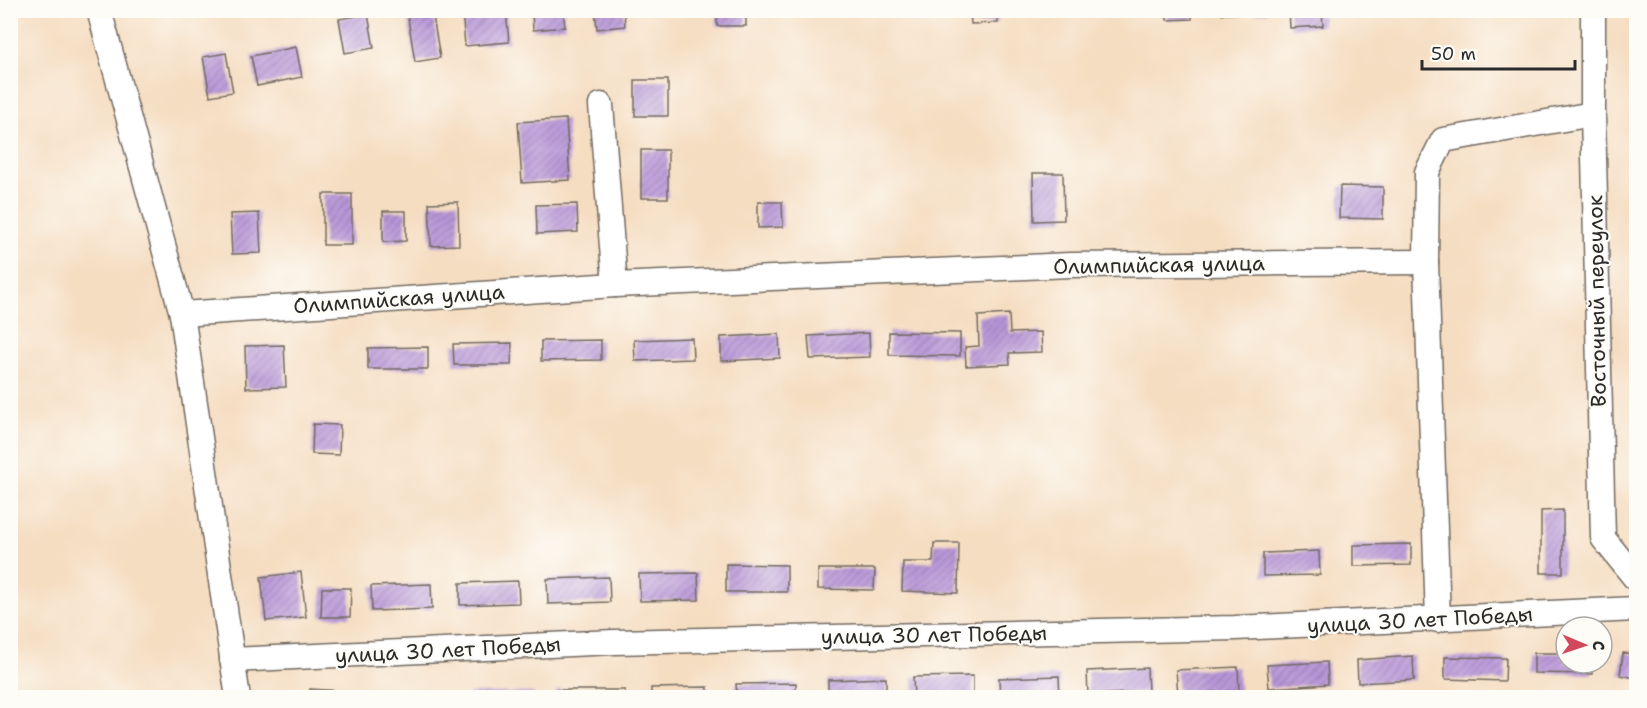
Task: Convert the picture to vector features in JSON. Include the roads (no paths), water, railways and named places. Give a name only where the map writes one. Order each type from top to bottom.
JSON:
[{"type":"street","points":[[99,10],[182,314],[238,698]]},
{"type":"street","name":"Восточный переулок","points":[[1593,10],[1593,114],[1603,538],[1636,579]]},
{"type":"street","points":[[601,105],[615,285]]},
{"type":"street","points":[[1438,620],[1426,262],[1427,172],[1443,140],[1593,114]]},
{"type":"street","name":"Олимпийская улица","points":[[182,314],[615,285],[1070,265],[1426,262]]},
{"type":"street","name":"улица 30 лет Победы","points":[[232,660],[614,642],[1235,628],[1636,609]]}]
